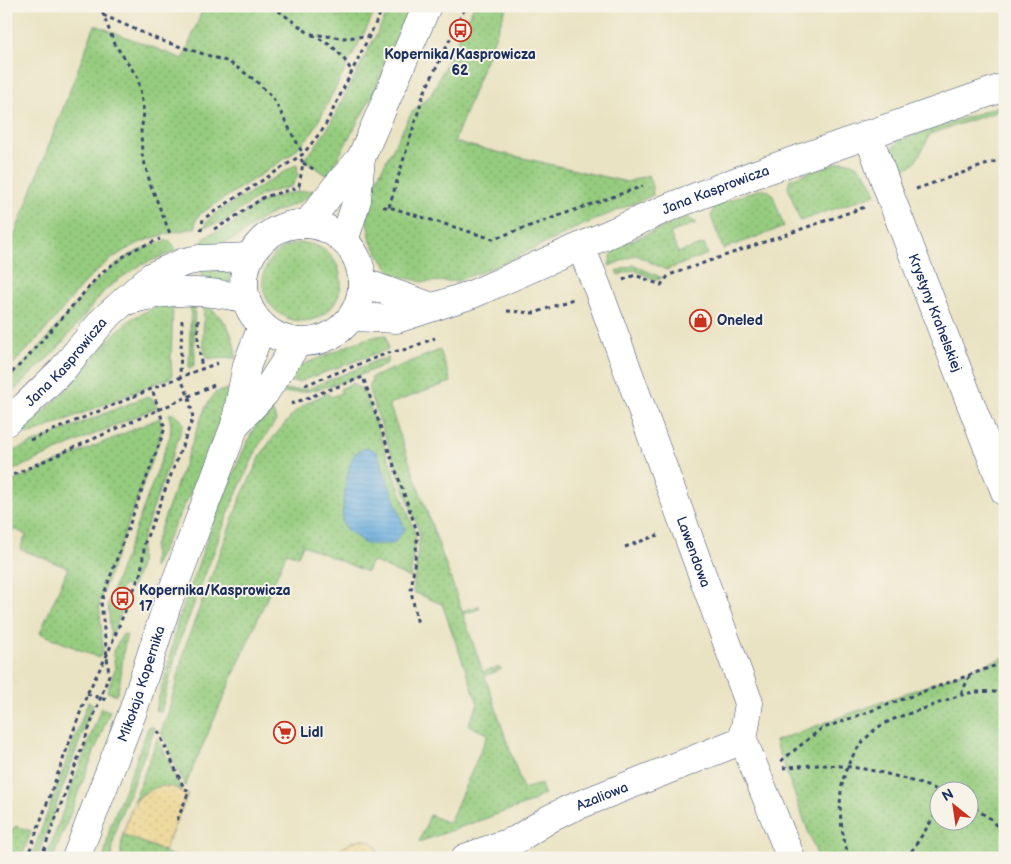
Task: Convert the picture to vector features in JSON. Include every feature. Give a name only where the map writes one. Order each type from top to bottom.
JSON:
[{"type":"street","points":[[307,224],[360,158],[427,6]]},
{"type":"street","name":"Jana Kasprowicza","points":[[352,317],[397,319],[473,294],[672,206],[742,179],[1005,87]]},
{"type":"street","name":"Krystyny Krahelskiej","points":[[868,134],[1005,492]]},
{"type":"street","points":[[344,241],[358,200],[360,158]]},
{"type":"street","points":[[307,224],[327,229],[344,241],[354,253],[360,267],[362,282],[360,300],[352,317],[337,332],[319,340],[298,342],[278,338],[262,326],[252,314],[246,299],[244,277],[250,257],[260,242],[273,232],[290,226],[307,224]]},
{"type":"street","name":"Lawendowa","points":[[581,247],[602,298],[749,703],[743,740]]},
{"type":"street","name":"Jana Kasprowicza","points":[[6,422],[62,370],[104,319],[152,276],[184,262],[198,259],[250,257]]},
{"type":"street","points":[[362,282],[432,307]]},
{"type":"street","name":"Jana Kasprowicza","points":[[125,301],[156,294],[184,292],[230,295],[246,299]]},
{"type":"street","name":"Mikołaja Kopernika","points":[[253,389],[248,365],[262,326]]},
{"type":"street","name":"Mikołaja Kopernika","points":[[76,858],[133,711],[167,605],[235,425],[253,389],[298,342]]},
{"type":"street","points":[[743,740],[791,858]]},
{"type":"street","name":"Azaliowa","points":[[465,858],[516,840],[569,809],[743,740]]},
{"type":"path","points":[[97,6],[114,43],[138,78],[144,113],[141,130],[142,154],[151,186],[171,236]]},
{"type":"path","points":[[272,6],[310,34],[331,44],[345,60],[352,72]]},
{"type":"path","points":[[203,219],[302,155],[324,128],[384,6]]},
{"type":"path","points":[[389,207],[424,93],[466,6]]},
{"type":"path","points":[[103,16],[159,40],[229,62],[255,80],[273,98],[302,155],[303,163],[299,187]]},
{"type":"path","points":[[310,34],[343,38],[369,36]]},
{"type":"path","points":[[669,275],[1005,158]]},
{"type":"path","points":[[381,207],[389,207],[493,239],[651,183]]},
{"type":"path","points":[[184,262],[182,234],[218,228],[264,197],[307,185]]},
{"type":"path","points":[[27,858],[87,694],[107,656],[141,572],[145,542],[193,418],[189,397],[180,377],[184,292]]},
{"type":"path","points":[[24,442],[202,369]]},
{"type":"path","points":[[6,478],[230,378],[289,405],[362,377],[418,534],[411,591],[418,624]]},
{"type":"path","points":[[40,858],[109,675],[101,602],[165,428],[152,389]]},
{"type":"path","points":[[625,547],[659,534]]},
{"type":"path","points":[[928,786],[916,781],[847,766],[823,764],[782,768],[780,762],[820,729],[1005,662]]},
{"type":"path","points":[[961,695],[970,675]]},
{"type":"path","points":[[849,858],[840,822],[841,794],[847,766],[868,736],[882,724],[961,695],[975,691],[1005,694]]},
{"type":"path","points":[[158,731],[184,788],[189,791],[177,821]]},
{"type":"path","points":[[978,811],[991,819],[1005,837]]},
{"type":"path","points":[[907,858],[928,826]]},
{"type":"green space","points":[[204,6],[313,6],[342,17],[347,6],[378,6],[312,133],[292,154],[200,214],[196,219],[195,228],[166,234],[130,247],[102,266],[25,353],[6,371],[6,257],[95,25],[183,59]]},
{"type":"green space","points":[[391,6],[412,6],[373,94],[328,176],[306,161],[305,157],[328,128]]},
{"type":"green space","points":[[474,6],[507,6],[454,142],[627,182],[648,175],[653,195],[574,229],[507,262],[457,281],[422,282],[392,274],[371,242],[367,220],[368,206],[375,182],[412,112],[431,95]]},
{"type":"green space","points":[[1005,104],[1005,109],[930,134],[919,156],[909,167],[903,168],[897,165],[890,156],[892,149],[898,141]]},
{"type":"green space","points":[[842,161],[849,162],[860,168],[871,182],[876,194],[800,221],[788,187],[790,179]]},
{"type":"green space","points":[[297,164],[298,175],[292,186],[261,195],[225,221],[205,227],[206,222],[213,215]]},
{"type":"green space","points":[[763,188],[772,193],[784,227],[723,249],[711,216],[715,205]]},
{"type":"green space","points":[[315,190],[300,202],[266,216],[231,240],[219,245],[202,248],[204,238],[226,228],[261,202],[284,195]]},
{"type":"green space","points":[[687,217],[696,223],[670,233],[678,253],[704,244],[708,254],[666,270],[636,255],[609,266],[611,256],[619,246]]},
{"type":"green space","points":[[169,240],[173,244],[175,251],[141,265],[104,291],[57,349],[6,398],[6,380],[37,350],[79,300],[104,274],[132,254]]},
{"type":"green space","points":[[302,243],[317,246],[330,254],[338,267],[341,282],[338,297],[330,310],[317,318],[302,321],[287,318],[274,310],[266,297],[263,282],[266,267],[274,254],[287,246]]},
{"type":"green space","points":[[634,265],[662,278],[656,280],[634,270],[618,275],[617,271]]},
{"type":"green space","points":[[202,269],[230,271],[229,286],[201,284]]},
{"type":"green space","points":[[191,299],[195,300],[195,359],[194,365],[189,369]]},
{"type":"green space","points":[[173,303],[172,377],[31,434],[21,432],[66,391],[113,335],[131,319],[155,307]]},
{"type":"green space","points":[[204,306],[218,315],[228,327],[236,358],[212,359],[206,357],[203,342]]},
{"type":"green space","points":[[386,335],[388,349],[299,382],[283,381],[296,369],[307,363],[359,341]]},
{"type":"green space","points":[[440,350],[451,382],[389,404],[462,611],[480,606],[479,609],[463,614],[483,672],[500,667],[502,669],[485,676],[523,789],[541,784],[544,794],[532,802],[419,842],[430,815],[449,823],[488,734],[468,725],[478,704],[442,604],[413,592],[420,534],[369,391],[372,377]]},
{"type":"green space","points":[[389,358],[387,363],[382,366],[329,386],[302,392],[274,392],[276,389],[308,389],[378,360]]},
{"type":"green space","points":[[354,383],[365,393],[416,535],[410,578],[372,561],[367,572],[303,545],[298,556],[287,552],[185,786],[161,732],[169,710],[186,644],[241,497],[261,455],[271,440],[296,411],[310,401],[328,393],[331,397],[341,393],[340,389]]},
{"type":"green space","points":[[231,389],[198,478],[153,568],[154,546],[205,408],[215,393]]},
{"type":"green space","points":[[145,397],[152,398],[157,407],[6,473],[6,454]]},
{"type":"green space","points":[[265,406],[274,414],[276,421],[259,445],[234,499],[179,643],[161,712],[155,710],[166,674],[177,624],[222,498]]},
{"type":"green space","points":[[169,414],[178,416],[183,425],[141,542],[140,566],[132,588],[123,585],[114,608],[122,611],[111,638],[108,603],[170,436]]},
{"type":"green space","points":[[160,418],[161,435],[99,602],[103,650],[99,658],[40,633],[68,568],[20,549],[26,535],[15,529],[6,543],[6,484]]},
{"type":"green space","points":[[123,634],[127,635],[120,682],[116,695],[107,692],[115,669],[113,651]]},
{"type":"green space","points":[[1005,657],[1005,858],[818,858],[775,741]]},
{"type":"green space","points":[[88,702],[93,704],[37,858],[31,858]]},
{"type":"green space","points":[[101,708],[110,711],[55,853],[52,858],[46,858]]},
{"type":"green space","points":[[149,726],[155,728],[117,824],[112,858],[104,858],[110,827]]},
{"type":"green space","points":[[158,737],[182,791],[162,787],[146,793],[134,801]]},
{"type":"green space","points":[[16,826],[31,831],[22,858],[10,858],[8,840]]},
{"type":"green space","points":[[123,834],[178,858],[121,858]]},
{"type":"sand","points":[[160,786],[173,787],[188,794],[164,851],[123,834],[134,804],[143,794]]},
{"type":"sand","points":[[361,839],[369,841],[376,847],[378,858],[333,858],[345,846]]},
{"type":"water","points":[[369,448],[377,452],[405,529],[393,544],[366,544],[346,529],[342,522],[349,467],[355,454]]},
{"type":"place","name":"Kopernika/Kasprowicza 62","points":[[460,31]]},
{"type":"place","name":"Oneled","points":[[701,320]]},
{"type":"place","name":"Kopernika/Kasprowicza 17","points":[[123,598]]},
{"type":"place","name":"Lidl","points":[[284,732]]}]
